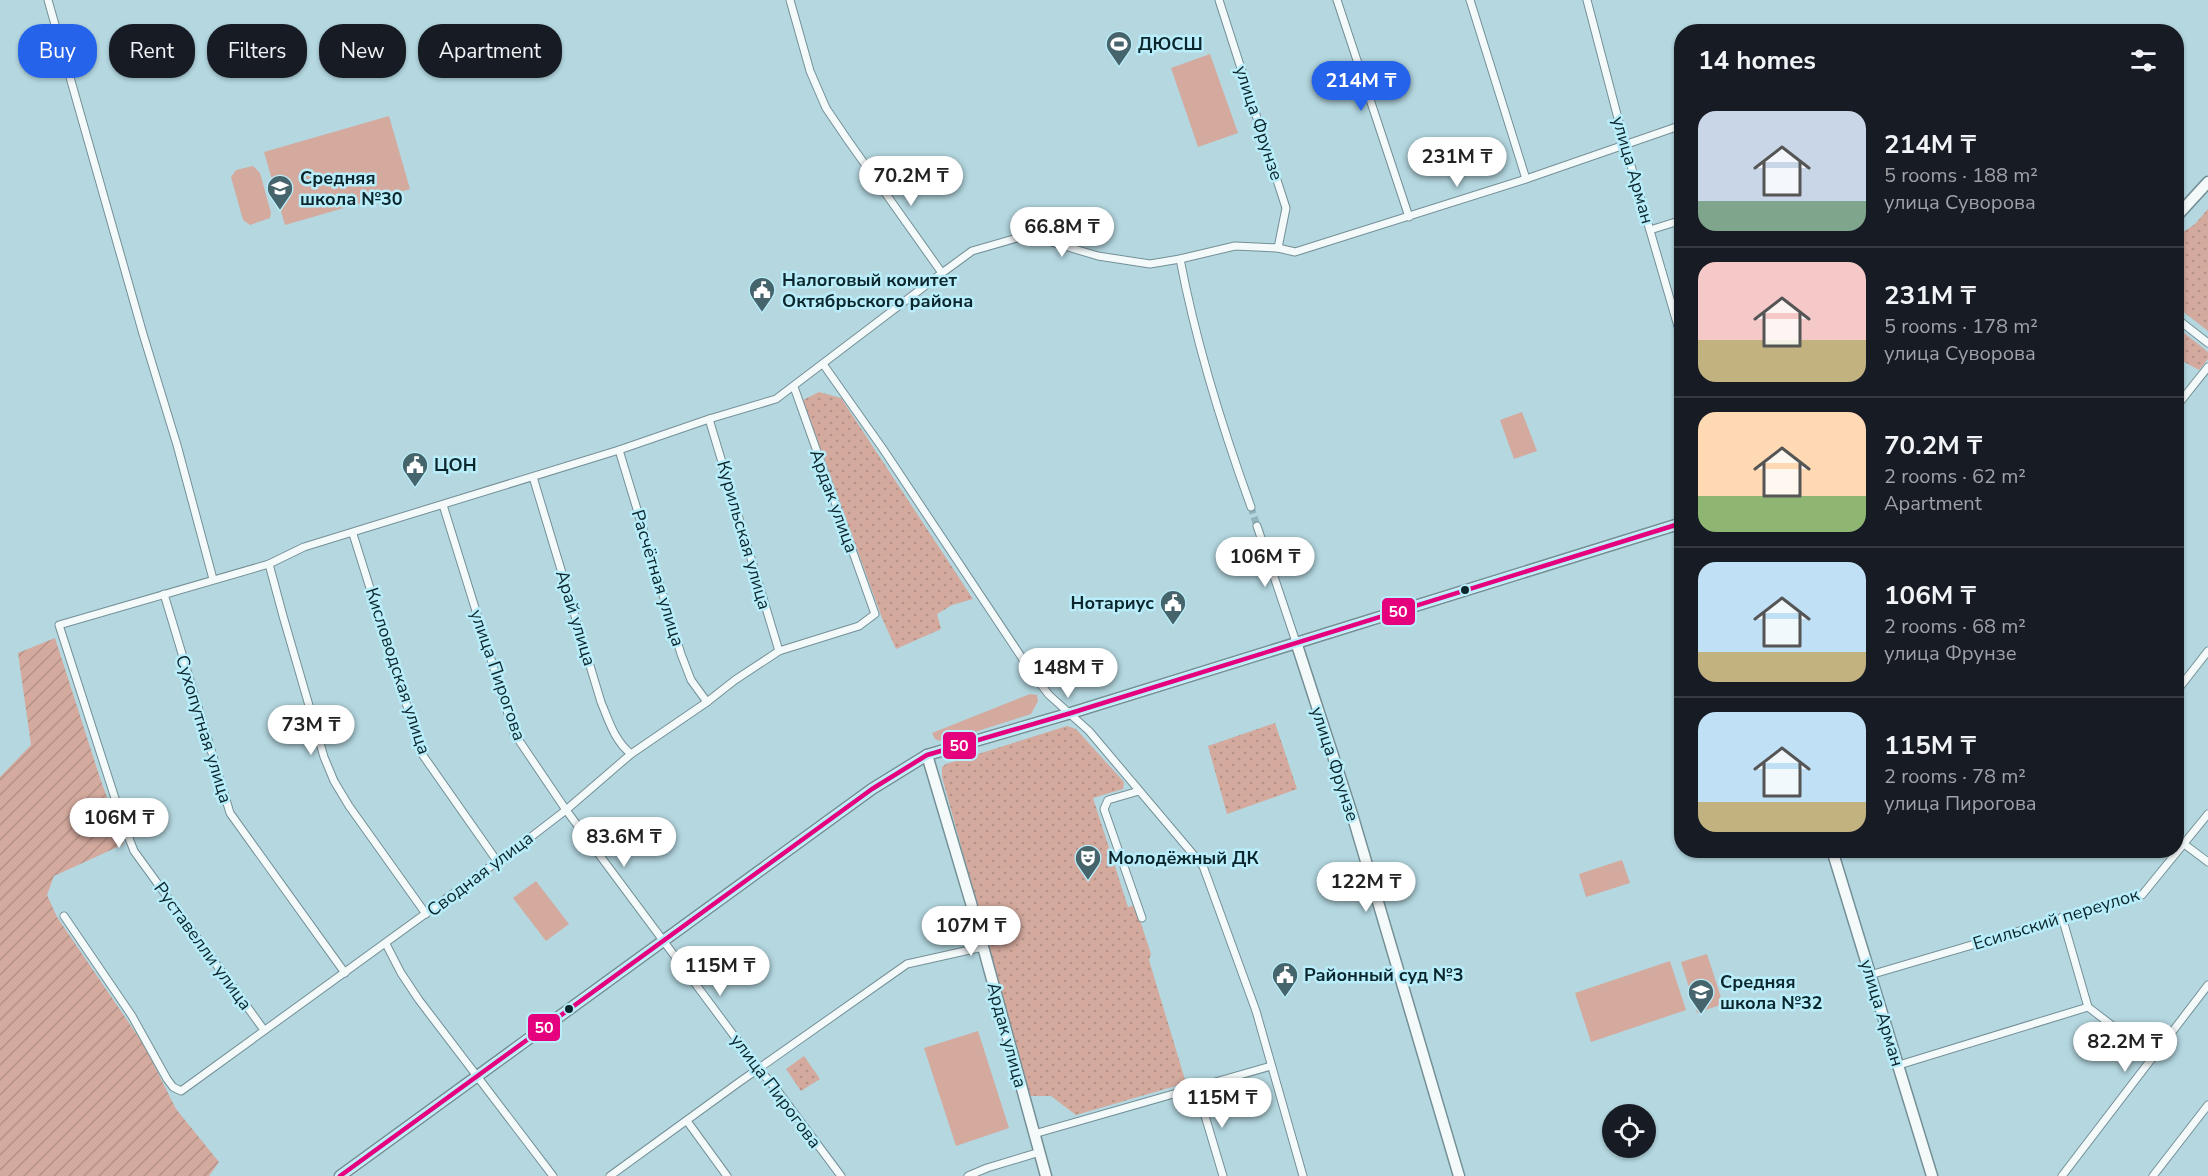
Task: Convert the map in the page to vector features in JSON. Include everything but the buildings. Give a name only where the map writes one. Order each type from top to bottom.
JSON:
[{"type":"main road","points":[[2184,208],[2208,182]]},
{"type":"main road","points":[[340,1176],[872,789],[927,755],[1071,713],[1674,525]]},
{"type":"main road","name":"улица Фрунзе","points":[[1296,642],[1352,814],[1459,1176]]},
{"type":"main road","name":"Ардак улица","points":[[927,755],[1046,1176]]},
{"type":"main road","name":"улица Арман","points":[[1834,858],[1932,1176]]},
{"type":"street","points":[[48,0],[177,446],[213,579]]},
{"type":"street","points":[[790,0],[810,71],[826,108],[942,273]]},
{"type":"street","name":"улица Фрунзе","points":[[1219,0],[1286,208],[1278,248]]},
{"type":"street","points":[[1337,0],[1409,217]]},
{"type":"street","points":[[1470,0],[1526,179]]},
{"type":"street","name":"улица Арман","points":[[1587,0],[1625,145],[1674,312]]},
{"type":"street","points":[[164,594],[269,564],[304,547],[353,534],[776,399],[972,251],[1017,238],[1038,238],[1098,256],[1150,264],[1235,246],[1278,248],[1295,252],[1526,179],[1674,128]]},
{"type":"street","points":[[1650,230],[1674,222]]},
{"type":"street","points":[[1180,259],[1189,305],[1232,453],[1251,507]]},
{"type":"street","points":[[2184,324],[2208,343]]},
{"type":"street","points":[[823,364],[883,449],[1032,673],[1049,694],[1089,731],[1203,866],[1256,1011],[1303,1176]]},
{"type":"street","points":[[2184,397],[2208,367]]},
{"type":"street","name":"Ардак улица","points":[[794,387],[875,614]]},
{"type":"street","name":"Курильская улица","points":[[709,419],[779,651]]},
{"type":"street","name":"Расчётная улица","points":[[619,450],[681,654],[691,680],[707,702]]},
{"type":"street","name":"Арай улица","points":[[533,477],[601,702],[617,739],[630,754]]},
{"type":"street","name":"улица Пирогова","points":[[443,505],[514,734],[566,810],[662,940],[841,1176]]},
{"type":"street","name":"улица Фрунзе","points":[[1257,526],[1296,642]]},
{"type":"street","name":"Кисловодская улица","points":[[353,534],[422,754],[497,861]]},
{"type":"street","points":[[269,564],[308,702],[334,781],[349,806],[426,914]]},
{"type":"street","name":"Руставелли улица","points":[[164,594],[59,625],[134,851],[264,1030]]},
{"type":"street","name":"Сухопутная улица","points":[[164,594],[230,813],[345,973]]},
{"type":"street","name":"Сводная улица","points":[[64,915],[132,1016],[167,1079],[173,1087],[181,1091],[386,944],[566,810],[630,754],[707,702],[735,680],[779,651],[859,626],[875,614]]},
{"type":"street","points":[[2184,682],[2208,651]]},
{"type":"street","points":[[1139,790],[1108,800],[1104,809],[1142,918]]},
{"type":"street","name":"Есильский переулок","points":[[2184,844],[2208,814]]},
{"type":"street","points":[[2184,844],[2208,862]]},
{"type":"street","name":"Есильский переулок","points":[[1870,975],[2142,895],[2172,858]]},
{"type":"street","points":[[2062,917],[2088,1007],[2153,1057]]},
{"type":"street","points":[[386,944],[401,973],[553,1176]]},
{"type":"street","points":[[614,1175],[758,1068],[907,964],[982,947]]},
{"type":"street","points":[[2062,1176],[2208,985]]},
{"type":"street","points":[[1899,1065],[2088,1007]]},
{"type":"street","points":[[1035,1134],[1271,1066]]},
{"type":"street","points":[[1197,1089],[1223,1176]]},
{"type":"street","points":[[2153,1176],[2208,1104]]},
{"type":"street","points":[[687,1121],[727,1176]]},
{"type":"street","points":[[968,1176],[1040,1152]]},
{"type":"shaded area","points":[[1210,54],[1238,133],[1198,147],[1171,68]]},
{"type":"shaded area","points":[[389,116],[410,189],[285,225],[264,152]]},
{"type":"shaded area","points":[[253,166],[260,173],[271,213],[270,218],[250,225],[243,220],[231,177],[236,170]]},
{"type":"shaded area","points":[[2208,209],[2208,331],[2184,312],[2184,231],[2195,224]]},
{"type":"shaded area","points":[[2184,333],[2208,352],[2208,359],[2199,370],[2184,362]]},
{"type":"shaded area","points":[[819,392],[841,398],[973,599],[952,605],[937,614],[941,629],[896,649],[882,618],[803,400]]},
{"type":"shaded area","points":[[1522,412],[1537,451],[1514,459],[1500,420]]},
{"type":"shaded area","points":[[55,638],[124,844],[54,876],[47,895],[57,917],[144,1045],[176,1109],[219,1162],[209,1176],[0,1176],[0,777],[31,745],[18,653]]},
{"type":"shaded area","points":[[1030,694],[1037,695],[1038,701],[1031,714],[943,742],[935,739],[932,733]]},
{"type":"shaded area","points":[[1275,723],[1297,789],[1227,814],[1208,746]]},
{"type":"shaded area","points":[[1067,726],[1076,729],[1124,782],[1123,789],[1093,798],[1128,907],[1135,905],[1151,954],[1149,960],[1186,1083],[1076,1115],[1051,1096],[1030,1096],[942,777],[942,767],[946,764]]},
{"type":"shaded area","points":[[1622,860],[1630,883],[1586,897],[1579,874]]},
{"type":"shaded area","points":[[536,881],[569,924],[546,941],[513,898]]},
{"type":"shaded area","points":[[1707,954],[1723,1004],[1697,1013],[1681,962]]},
{"type":"shaded area","points":[[1670,961],[1686,1010],[1591,1042],[1575,993]]},
{"type":"shaded area","points":[[978,1031],[1009,1128],[956,1146],[924,1048]]},
{"type":"shaded area","points":[[804,1056],[820,1079],[801,1091],[786,1069]]},
{"type":"tunnel","points":[[1251,507],[1257,526]]},
{"type":"transit line","name":"50","points":[[340,1176],[872,789],[927,755],[1071,713],[1674,525]]},
{"type":"place","name":"ДЮСШ","points":[[1119,67]]},
{"type":"place","name":"Средняя школа №30","points":[[280,211]]},
{"type":"place","name":"Налоговый комитет Октябрьского района","points":[[762,313]]},
{"type":"place","name":"ЦОН","points":[[415,488]]},
{"type":"place","name":"Нотариус","points":[[1173,626]]},
{"type":"place","name":"Молодёжный ДК","points":[[1088,881]]},
{"type":"place","name":"Районный суд №3","points":[[1285,998]]},
{"type":"place","name":"Средняя школа №32","points":[[1701,1015]]}]
